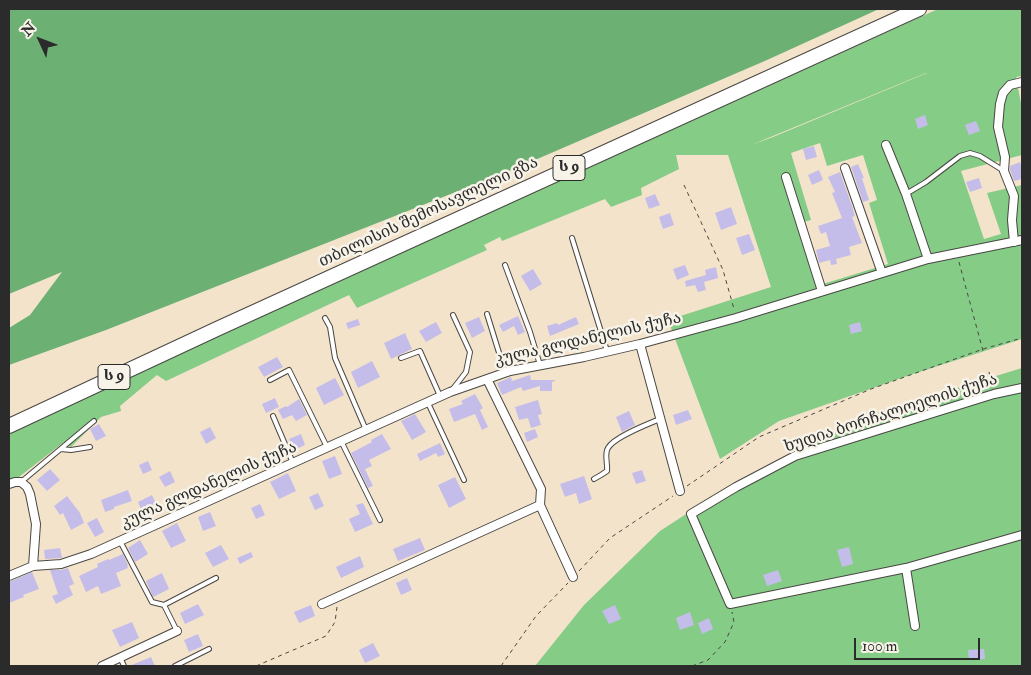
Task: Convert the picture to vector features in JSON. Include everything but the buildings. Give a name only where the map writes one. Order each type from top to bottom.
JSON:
[{"type":"highway","name":"თბილისის შემოსავლელი გზა","points":[[9,426],[919,9]]},
{"type":"street","points":[[1018,241],[1012,220],[1014,196],[1004,171],[1005,157],[998,127],[1003,93],[1010,85],[1022,82]]},
{"type":"street","points":[[886,145],[906,194],[928,259]]},
{"type":"street","points":[[845,168],[882,273]]},
{"type":"street","points":[[786,177],[822,291]]},
{"type":"street","name":"კულა გლდანელის ქუჩა","points":[[9,576],[32,566],[61,564],[91,554],[440,396],[505,372],[640,344],[736,318],[928,259],[1018,241]]},
{"type":"street","points":[[640,344],[680,491]]},
{"type":"street","points":[[487,379],[541,490],[540,505],[573,577]]},
{"type":"street","name":"ხუდია ბორჩალოელის ქუჩა","points":[[730,604],[692,514],[736,487],[795,456],[994,394],[1022,388]]},
{"type":"street","points":[[9,484],[21,482],[27,487],[30,494],[36,524],[32,566]]},
{"type":"street","points":[[322,604],[540,505]]},
{"type":"street","points":[[730,604],[906,568],[1022,535]]},
{"type":"street","points":[[906,568],[916,626]]},
{"type":"street","points":[[102,666],[177,631]]},
{"type":"lane","points":[[906,194],[926,182],[960,156],[970,153],[980,156],[1004,171]]},
{"type":"lane","points":[[572,238],[607,351]]},
{"type":"lane","points":[[505,264],[540,365]]},
{"type":"lane","points":[[487,314],[505,372]]},
{"type":"lane","points":[[450,392],[466,372],[470,352],[453,315]]},
{"type":"lane","points":[[325,318],[330,327],[335,358],[366,430]]},
{"type":"lane","points":[[401,358],[420,351],[440,396]]},
{"type":"lane","points":[[270,380],[289,370],[327,447]]},
{"type":"lane","points":[[428,402],[464,480]]},
{"type":"lane","points":[[273,416],[293,463]]},
{"type":"lane","points":[[594,479],[607,471],[608,464],[605,455],[608,448],[614,442],[660,419]]},
{"type":"lane","points":[[21,482],[94,421]]},
{"type":"lane","points":[[341,441],[380,520]]},
{"type":"lane","points":[[61,449],[71,450],[90,447]]},
{"type":"lane","points":[[120,541],[152,602],[164,605],[216,578]]},
{"type":"lane","points":[[164,605],[177,631]]},
{"type":"lane","points":[[175,666],[209,648]]},
{"type":"lane","points":[[120,658],[124,666]]},
{"type":"path","points":[[684,185],[723,270],[736,318]]},
{"type":"path","points":[[957,253],[983,350]]},
{"type":"path","points":[[501,666],[536,616],[610,538],[759,437],[871,388],[1022,338]]},
{"type":"path","points":[[989,372],[994,394]]},
{"type":"path","points":[[256,666],[326,636],[335,622],[338,597]]},
{"type":"path","points":[[692,666],[708,660],[725,642],[734,622],[730,604]]},
{"type":"green space","points":[[9,9],[879,9],[767,60],[514,169],[106,330],[9,365],[9,328],[30,315],[62,272],[9,294]]},
{"type":"green space","points":[[938,9],[1022,9],[1022,76],[1016,77],[1022,109],[1022,155],[961,171],[984,239],[1001,234],[987,193],[1022,185],[1022,339],[910,375],[779,421],[720,459],[668,320],[771,287],[728,155],[676,155],[679,169],[641,188],[642,195],[611,207],[605,199],[502,241],[500,237],[484,245],[487,250],[357,308],[349,295],[166,381],[157,375],[120,406],[121,411],[101,417],[71,447],[64,442],[19,477],[9,481],[9,431]],"holes":[[[926,73],[773,137],[751,145]],[[820,143],[827,166],[863,155],[877,200],[869,203],[888,264],[823,284],[804,222],[811,220],[791,153]]]},
{"type":"green space","points":[[1022,368],[1022,666],[535,666],[584,605],[660,531],[731,485],[794,452],[879,412]]}]
